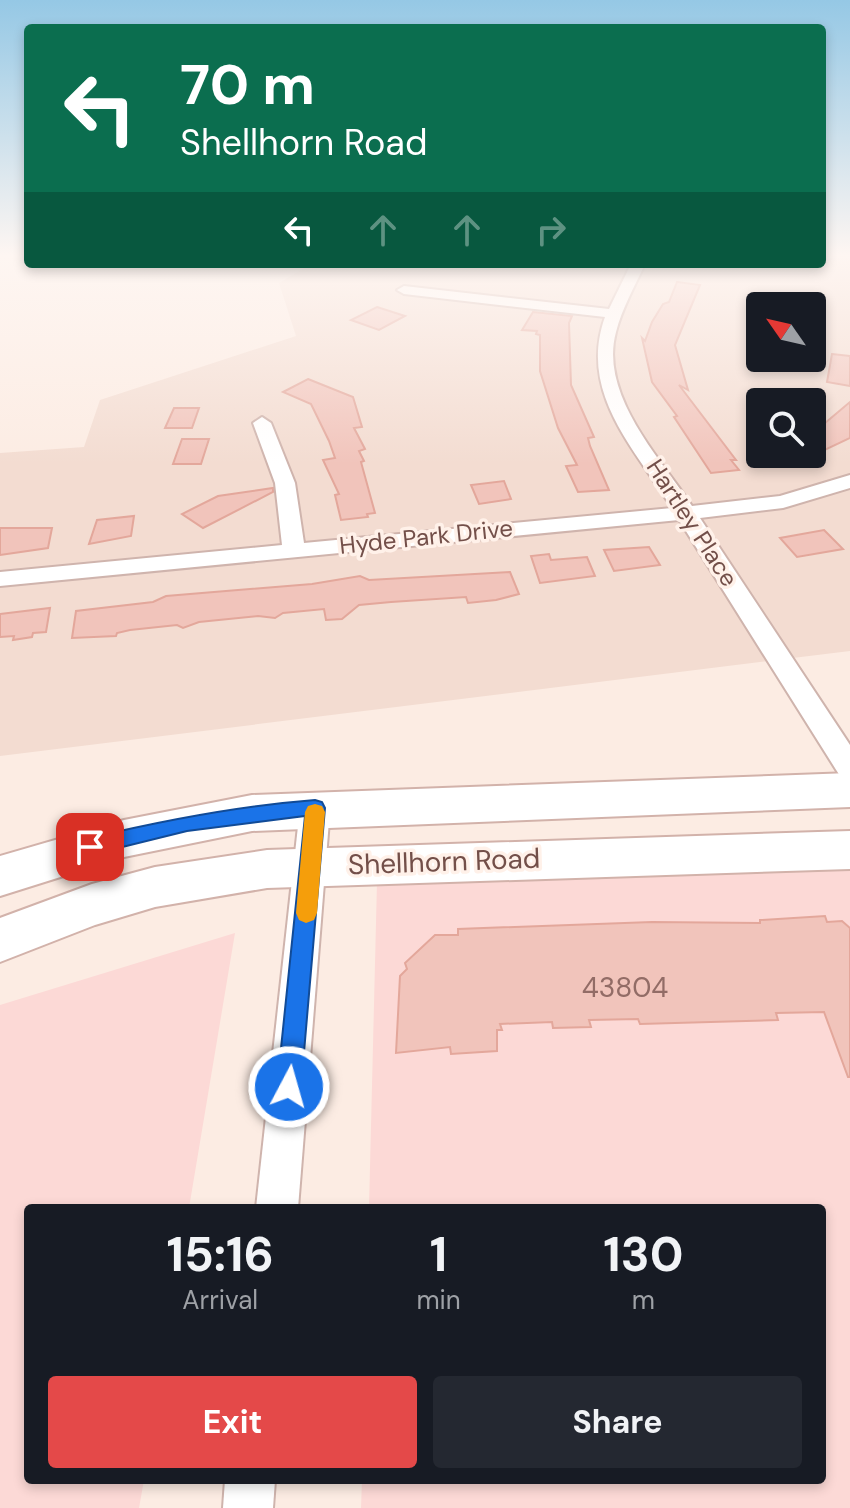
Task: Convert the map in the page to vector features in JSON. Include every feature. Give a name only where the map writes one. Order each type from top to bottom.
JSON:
[{"type":"main road","name":"Shellhorn Road","points":[[0,876],[63,854],[187,823],[252,813],[315,808],[850,790]]},
{"type":"main road","name":"Shellhorn Road","points":[[0,940],[92,905],[155,887],[221,875],[311,865],[845,851]]},
{"type":"street","name":"Hartley Place","points":[[611,323],[604,338],[602,354],[607,387],[684,513],[850,768]]},
{"type":"street","points":[[262,423],[285,483],[294,550]]},
{"type":"street","name":"Hyde Park Drive","points":[[0,579],[783,502],[850,481]]},
{"type":"street","points":[[277,1204],[315,808]]},
{"type":"street","points":[[248,1508],[250,1484]]},
{"type":"shaded area","points":[[292,323],[746,323],[746,372],[826,372],[826,323],[850,323],[850,651],[0,756],[0,453],[84,447],[100,400],[296,336]]},
{"type":"shaded area","points":[[850,870],[850,1508],[361,1508],[362,1484],[826,1484],[826,1204],[369,1204],[377,882]]},
{"type":"shaded area","points":[[235,933],[190,1204],[24,1204],[24,1484],[143,1484],[139,1508],[0,1508],[0,1005]]},
{"type":"building","points":[[360,323],[391,323],[379,330]]},
{"type":"building","points":[[526,323],[569,323],[571,385],[594,437],[588,438],[590,446],[609,490],[578,492],[566,466],[577,465],[558,428],[540,371],[540,335],[536,334],[537,331],[522,330]]},
{"type":"building","points":[[651,323],[684,323],[675,345],[688,390],[679,385],[736,460],[731,460],[739,470],[711,473],[674,417],[677,416],[652,382],[642,338],[645,341]]},
{"type":"building","points":[[832,354],[850,356],[850,386],[827,382]]},
{"type":"building","points":[[308,379],[353,397],[362,427],[354,428],[365,449],[359,451],[375,513],[367,514],[368,517],[341,520],[335,495],[339,494],[323,460],[335,458],[329,441],[311,404],[283,392]]},
{"type":"building","points":[[850,402],[850,438],[826,449],[826,422]]},
{"type":"building","points":[[174,408],[199,408],[192,428],[165,428]]},
{"type":"building","points":[[182,439],[209,439],[201,464],[173,464]]},
{"type":"building","points":[[504,481],[511,499],[479,504],[471,485]]},
{"type":"building","points":[[273,488],[273,492],[203,528],[182,514],[218,496]]},
{"type":"building","points":[[134,516],[131,536],[89,544],[97,520]]},
{"type":"building","points":[[0,528],[52,528],[48,548],[0,555]]},
{"type":"building","points":[[824,530],[843,549],[797,557],[780,538]]},
{"type":"building","points":[[649,547],[660,565],[614,571],[604,550]]},
{"type":"building","points":[[549,554],[551,560],[587,557],[595,576],[540,583],[531,556]]},
{"type":"building","points":[[510,572],[519,594],[496,600],[468,603],[466,597],[391,602],[359,605],[342,619],[326,620],[324,609],[283,613],[275,618],[258,616],[199,622],[183,628],[177,625],[130,630],[116,636],[72,638],[76,611],[153,602],[166,596],[312,584],[360,576],[369,580]]},
{"type":"building","points":[[50,608],[46,632],[13,640],[14,636],[0,637],[0,614]]},
{"type":"building","points":[[825,916],[827,922],[842,921],[850,928],[850,1077],[824,1012],[776,1013],[778,1020],[640,1024],[638,1019],[589,1020],[591,1027],[553,1028],[552,1022],[500,1024],[502,1030],[497,1030],[497,1051],[451,1054],[450,1047],[396,1053],[400,976],[407,969],[405,963],[435,935],[458,935],[458,929],[652,922],[760,923],[760,920]]},
{"type":"slow traffic","points":[[306,913],[315,812]]},
{"type":"route","points":[[90,847],[187,823],[315,808],[289,1087]]}]
